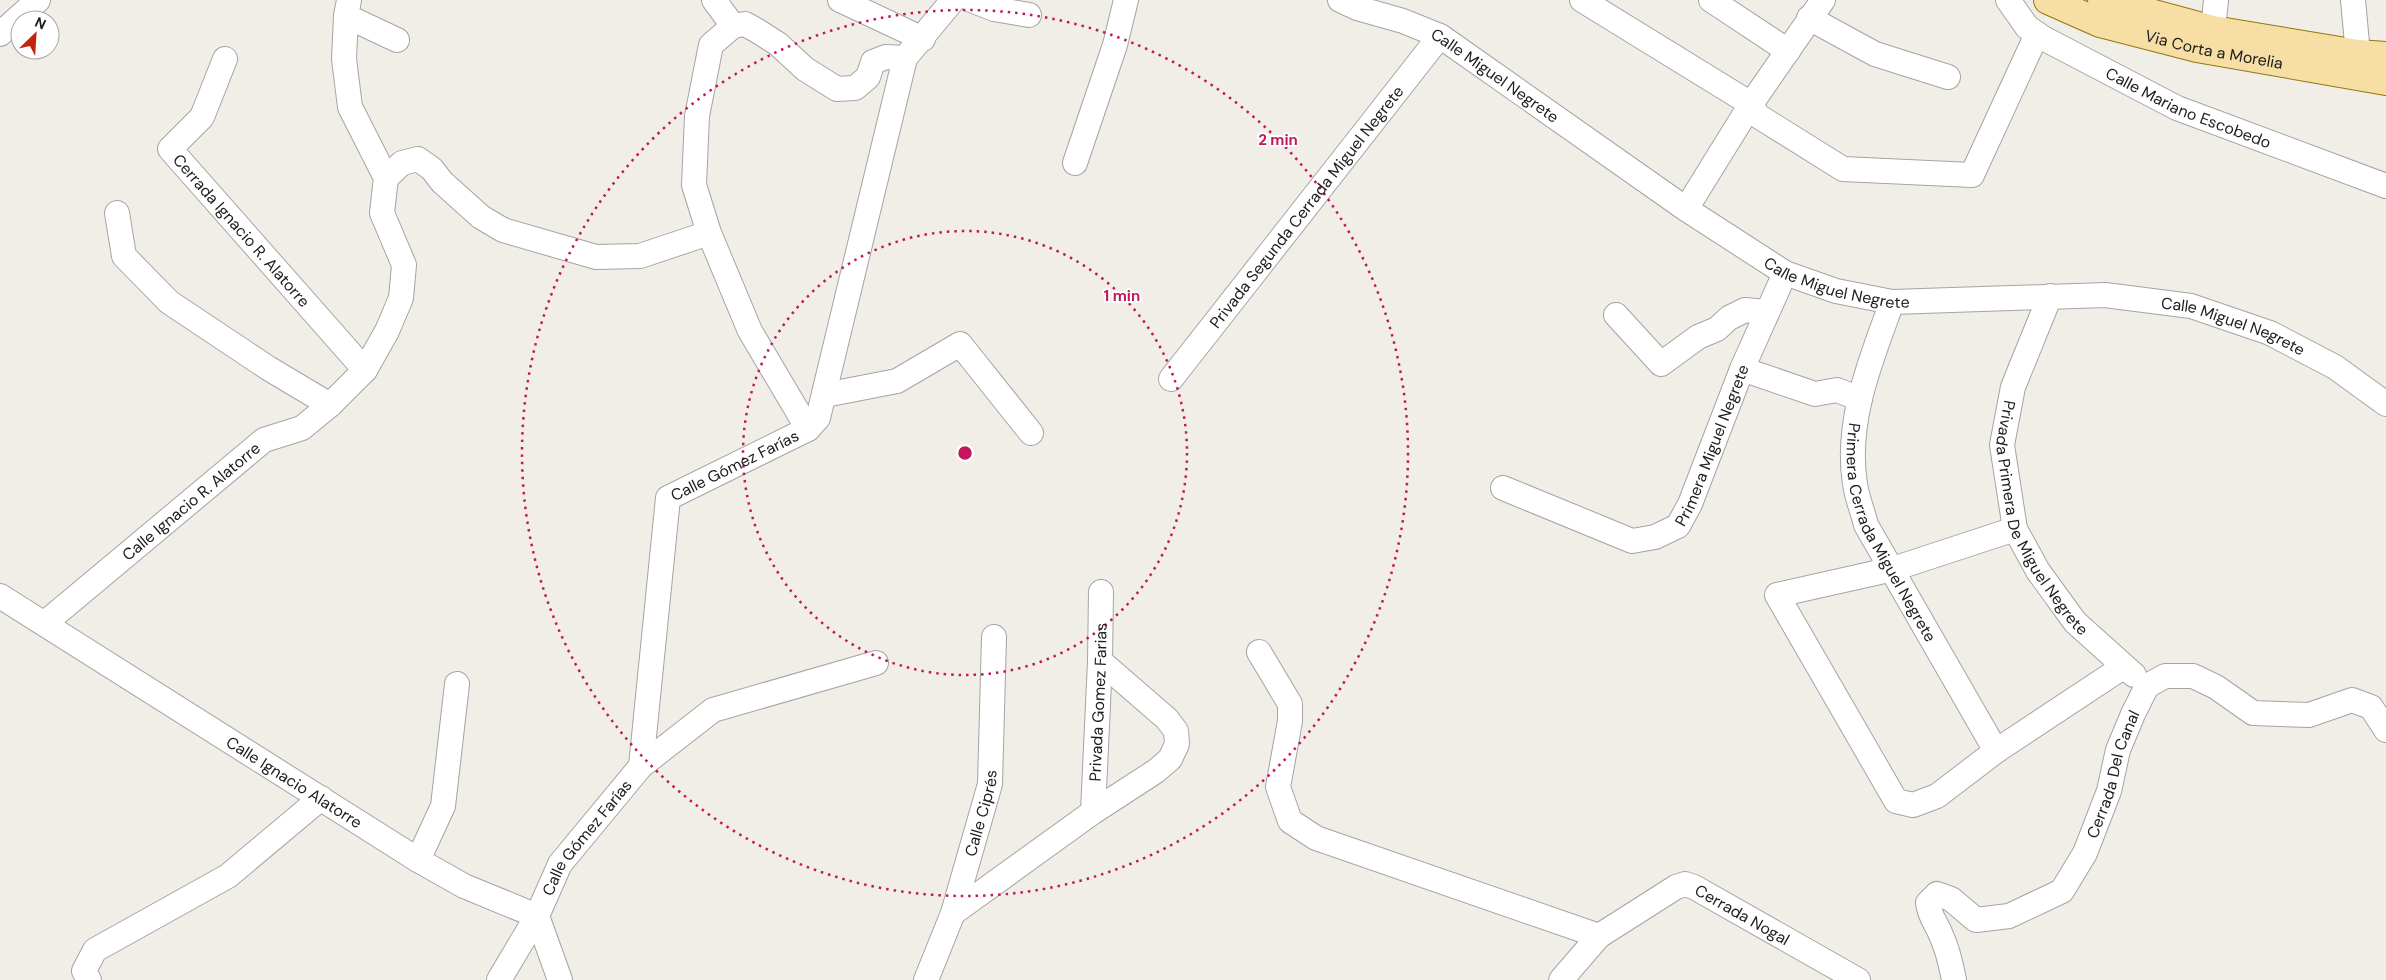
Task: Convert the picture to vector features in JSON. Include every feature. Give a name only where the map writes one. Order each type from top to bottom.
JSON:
[{"type":"main road","name":"Via Corta a Morelia","points":[[2048,0],[2100,23],[2197,48],[2386,82]]},
{"type":"main road","name":"Via Corta a Morelia","points":[[2102,0],[2213,30],[2358,54],[2386,56]]},
{"type":"street","points":[[0,34],[38,0]]},
{"type":"street","points":[[714,0],[733,26]]},
{"type":"street","points":[[840,0],[923,39]]},
{"type":"street","points":[[808,428],[750,331],[709,233],[694,186],[697,116],[711,45],[733,26],[745,24],[778,44],[805,68],[837,89],[855,88],[868,77],[873,62],[886,57],[905,58],[923,39],[953,0]]},
{"type":"street","points":[[971,0],[994,10],[1029,15]]},
{"type":"street","points":[[1075,163],[1115,45],[1126,0]]},
{"type":"street","name":"Calle Miguel Negrete","points":[[1340,0],[1357,8],[1403,21],[1440,36],[1686,209],[1785,273],[1836,290],[1892,302],[2105,295],[2191,306],[2270,333],[2334,367],[2386,404]]},
{"type":"street","points":[[1582,0],[1751,104],[1758,116],[1843,170],[1972,175],[2037,34]]},
{"type":"street","points":[[1711,0],[1788,51]]},
{"type":"street","name":"Calle Mariano Escobedo","points":[[2008,0],[2027,27],[2037,34],[2177,108],[2386,186]]},
{"type":"street","points":[[2213,30],[2216,0]]},
{"type":"street","points":[[2353,0],[2358,54]]},
{"type":"street","points":[[397,40],[347,8],[344,59],[350,107],[386,178],[402,162],[418,159],[432,169],[442,182],[462,201],[488,222],[503,230],[596,257],[640,256],[709,233]]},
{"type":"street","points":[[1686,209],[1751,104],[1816,9],[1875,54],[1948,77]]},
{"type":"street","name":"Privada Segunda Cerrada Miguel Negrete","points":[[1171,379],[1440,36]]},
{"type":"street","name":"Calle Gómez Farías","points":[[500,980],[537,916],[560,864],[641,766],[668,498],[808,428],[818,418],[905,58]]},
{"type":"street","name":"Cerrada Ignacio R. Alatorre","points":[[225,59],[202,117],[170,149],[365,370]]},
{"type":"street","name":"Calle Ignacio R. Alatorre","points":[[45,623],[264,440],[302,428],[330,405],[365,370],[388,331],[401,298],[404,265],[382,214],[386,178]]},
{"type":"street","points":[[117,213],[124,256],[169,302],[268,368],[330,405]]},
{"type":"street","name":"Primera Miguel Negrete","points":[[1503,488],[1632,540],[1656,537],[1678,526],[1690,504],[1742,369],[1785,273]]},
{"type":"street","name":"Privada Primera De Miguel Negrete","points":[[2050,296],[2013,387],[2002,445],[2015,529],[2038,571],[2075,622],[2124,667],[2148,686]]},
{"type":"street","name":"Primera Cerrada Miguel Negrete","points":[[1892,302],[1869,364],[1860,399],[1853,441],[1855,484],[1866,525],[1996,751]]},
{"type":"street","points":[[1616,315],[1661,364],[1698,337],[1717,329],[1729,318],[1745,310],[1766,312]]},
{"type":"street","points":[[825,395],[897,381],[960,344],[1031,433]]},
{"type":"street","points":[[1742,369],[1815,394],[1837,390],[1860,399]]},
{"type":"street","points":[[2015,529],[1893,569],[1777,595],[1896,801],[1913,805],[1937,796],[1996,751],[2124,667]]},
{"type":"street","name":"Privada Gomez Farias","points":[[1093,812],[1100,661],[1101,592]]},
{"type":"street","name":"Calle Ignacio Alatorre","points":[[0,596],[418,860],[464,886],[537,916]]},
{"type":"street","name":"Calle Ciprés","points":[[929,979],[952,912],[990,784],[994,637]]},
{"type":"street","points":[[1259,652],[1290,704],[1290,721],[1278,787],[1290,821],[1316,838],[1600,936]]},
{"type":"street","points":[[952,912],[1093,812],[1156,771],[1170,759],[1177,744],[1176,731],[1167,719],[1100,661]]},
{"type":"street","points":[[641,766],[713,710],[876,664]]},
{"type":"street","points":[[2148,686],[2165,676],[2193,676],[2216,687],[2253,713],[2309,715],[2352,700],[2371,707],[2386,730]]},
{"type":"street","points":[[418,860],[444,806],[457,684]]},
{"type":"street","name":"Cerrada Del Canal","points":[[1954,980],[1950,956],[1940,932],[1930,917],[1928,903],[1938,894],[1951,900],[1976,920],[2009,916],[2062,891],[2086,853],[2109,792],[2118,750],[2132,714],[2148,686]]},
{"type":"street","points":[[89,980],[84,970],[95,950],[228,876],[321,798]]},
{"type":"street","name":"Cerrada Nogal","points":[[1561,980],[1600,936],[1676,887],[1685,884],[1694,887],[1858,980]]},
{"type":"street","points":[[537,916],[560,980]]}]
